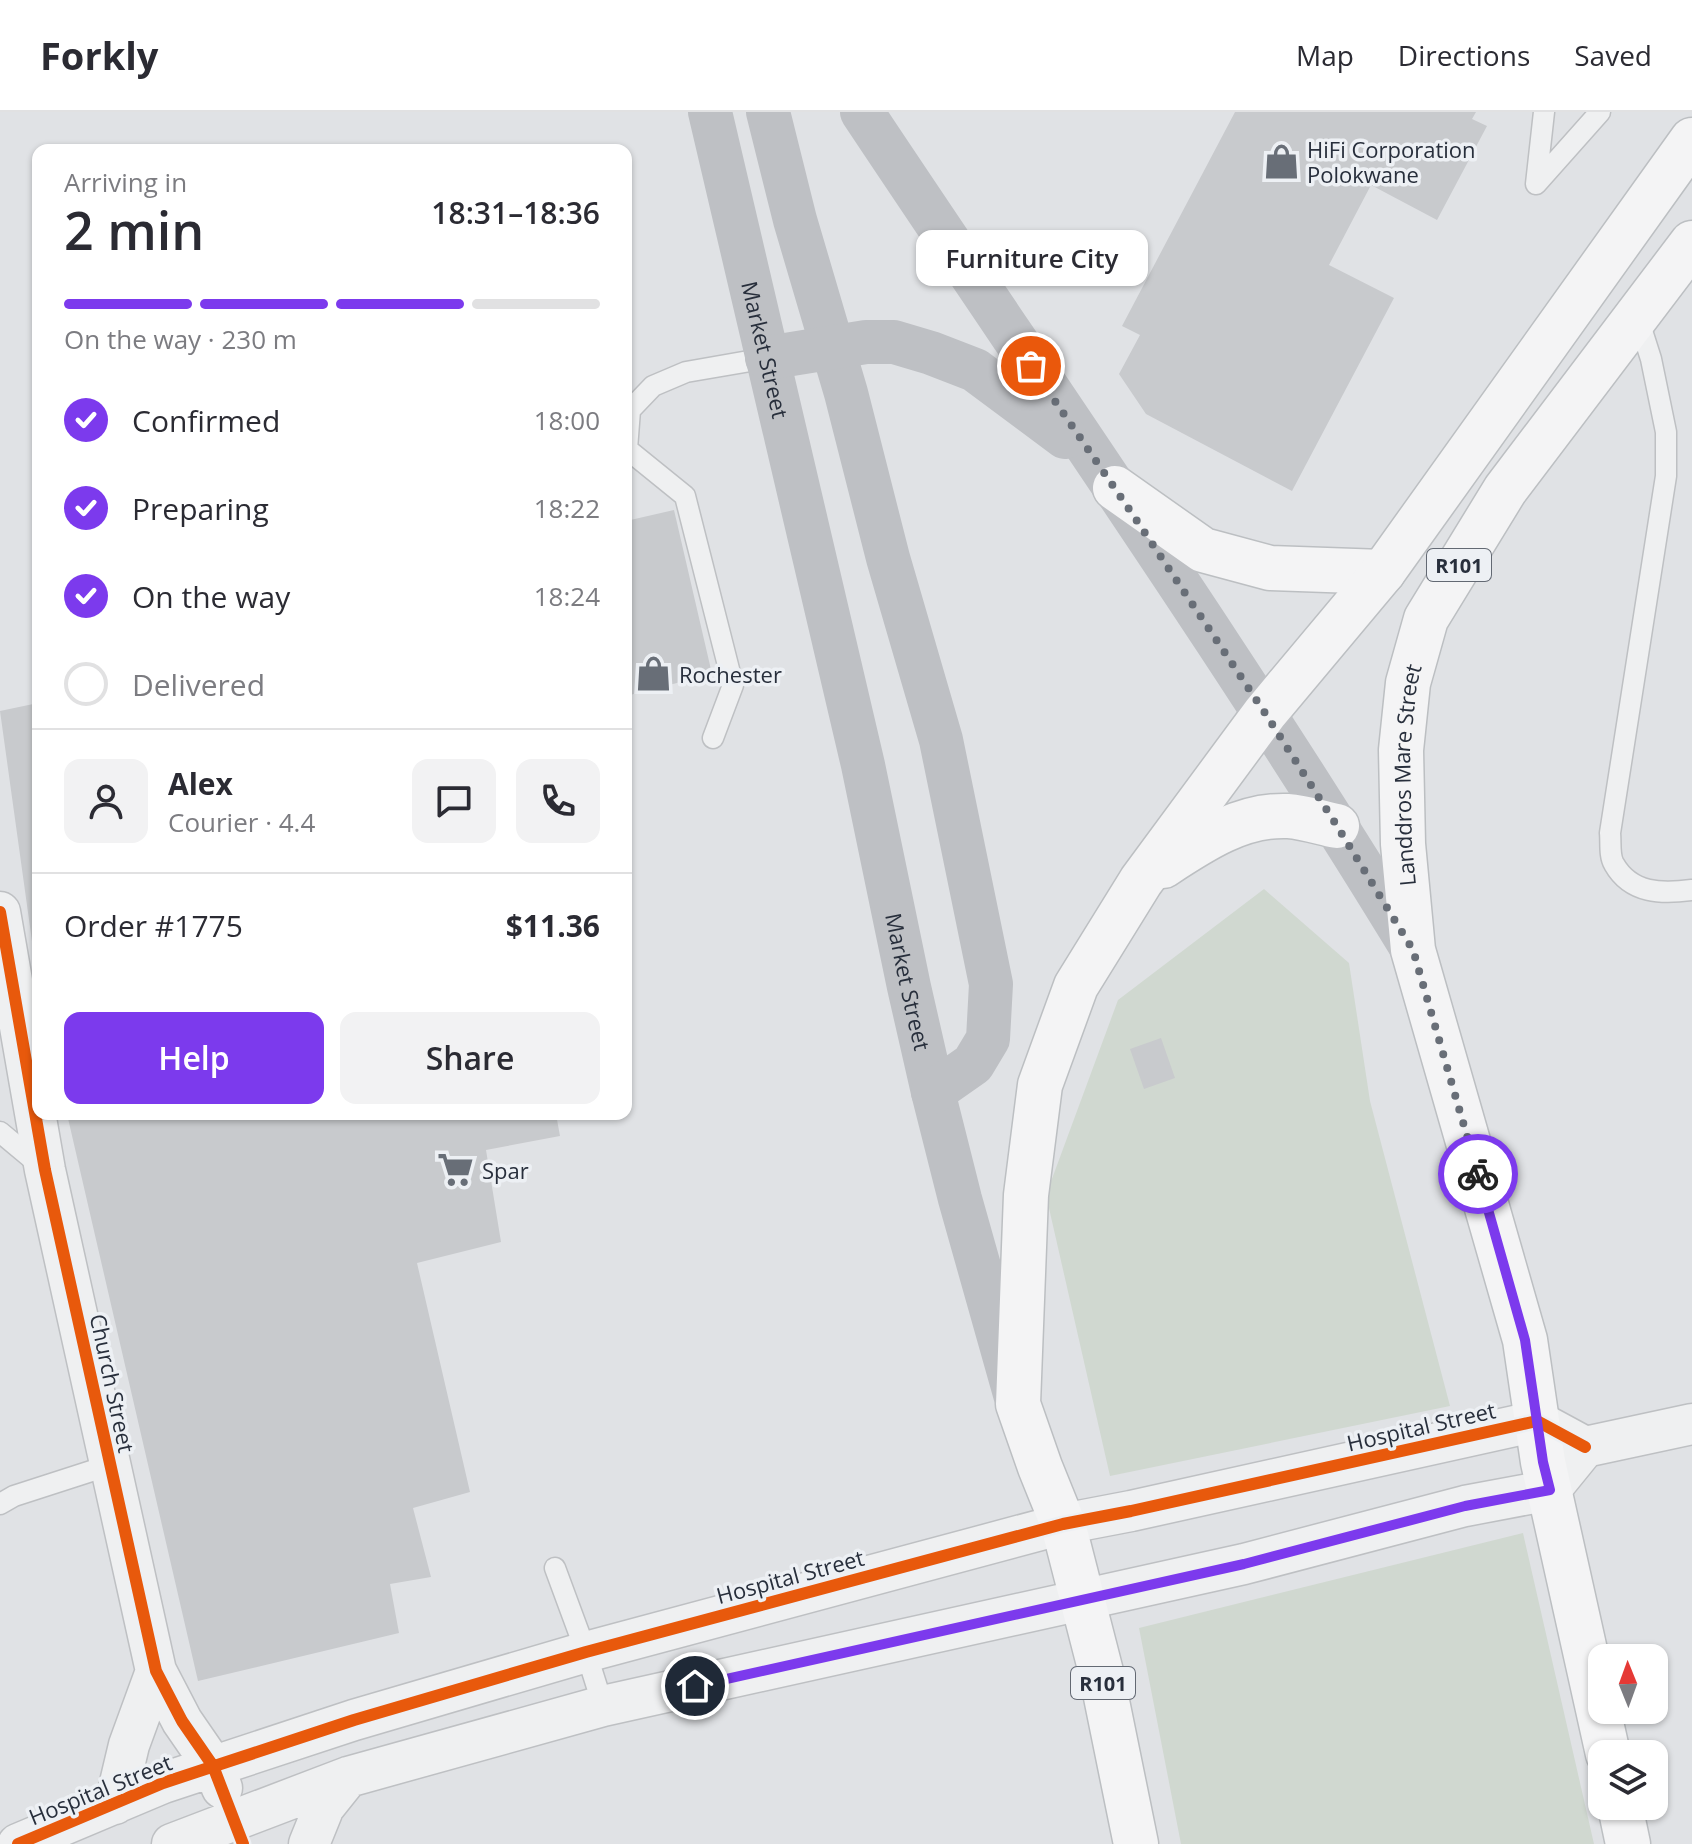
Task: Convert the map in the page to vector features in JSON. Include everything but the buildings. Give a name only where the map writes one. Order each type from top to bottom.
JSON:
[{"type":"main road","name":"Market Street","points":[[710,112],[863,765],[933,1092],[1018,1404],[1063,1524],[1101,1672],[1136,1844]]},
{"type":"main road","points":[[768,112],[888,558],[941,740],[991,984],[988,1039],[973,1064],[933,1092]]},
{"type":"main road","points":[[862,112],[1265,713],[1413,950]]},
{"type":"main road","name":"R101","points":[[1018,1404],[1026,1195],[1040,1085],[1076,986],[1141,881],[1265,713],[1383,572],[1692,140]]},
{"type":"main road","name":"Landdros Mare Street","points":[[1605,1740],[1550,1490],[1525,1340],[1413,950],[1403,844],[1401,750],[1408,683],[1426,619],[1505,490],[1692,243]]},
{"type":"main road","points":[[767,358],[866,342],[894,342],[931,353],[975,370],[1203,550],[1270,568],[1383,572]]},
{"type":"main road","points":[[1141,881],[1203,839],[1249,820],[1288,816],[1337,826]]},
{"type":"main road","points":[[1623,1820],[1628,1844]]},
{"type":"street","name":"Church Street","points":[[0,912],[32,1095]]},
{"type":"street","name":"Church Street","points":[[36,1120],[156,1671],[182,1721],[213,1766],[239,1832]]},
{"type":"street","points":[[1537,1421],[1585,1447]]},
{"type":"street","name":"Hospital Street","points":[[18,1844],[163,1783],[213,1766],[354,1720],[586,1652],[1063,1524],[1537,1421]]},
{"type":"street","points":[[172,1844],[239,1832],[348,1777],[603,1706],[1244,1564],[1465,1506],[1550,1490],[1585,1447],[1692,1424]]},
{"type":"street","points":[[115,1804],[129,1745],[156,1671]]},
{"type":"street","points":[[309,1844],[324,1807],[348,1777]]},
{"type":"lane","points":[[1544,112],[1536,184],[1600,112]]},
{"type":"lane","points":[[1637,315],[1651,359],[1666,432],[1666,476],[1610,833],[1612,862],[1632,885],[1663,894],[1692,890]]},
{"type":"lane","points":[[632,407],[653,386],[686,372],[767,358]]},
{"type":"lane","points":[[632,454],[685,496],[733,685],[713,738]]},
{"type":"lane","points":[[0,1132],[45,1170]]},
{"type":"lane","points":[[0,1504],[14,1496],[110,1465]]},
{"type":"lane","points":[[555,1568],[603,1706]]},
{"type":"shaded area","points":[[1264,889],[1349,963],[1370,1101],[1450,1406],[1110,1476],[1046,1195],[1118,1000]]},
{"type":"shaded area","points":[[1523,1533],[1594,1844],[1181,1844],[1139,1628]]},
{"type":"cycle path","points":[[0,912],[32,1095]]},
{"type":"cycle path","points":[[36,1120],[156,1671],[182,1721],[213,1766],[243,1844]]},
{"type":"cycle path","points":[[18,1844],[163,1783],[354,1720],[586,1652],[1063,1524],[1537,1421],[1585,1447]]},
{"type":"way so far","points":[[1031,366],[1265,713],[1413,950],[1478,1174]]},
{"type":"place","name":"HiFi Corporation Polokwane","points":[[1281,162]]},
{"type":"place","name":"Furniture City","points":[[1031,366]]},
{"type":"place","name":"Rochester","points":[[653,674]]},
{"type":"place","name":"Spar","points":[[456,1170]]},
{"type":"route","points":[[695,1686],[1149,1586],[1465,1506],[1550,1490],[1525,1340],[1478,1174]]}]
